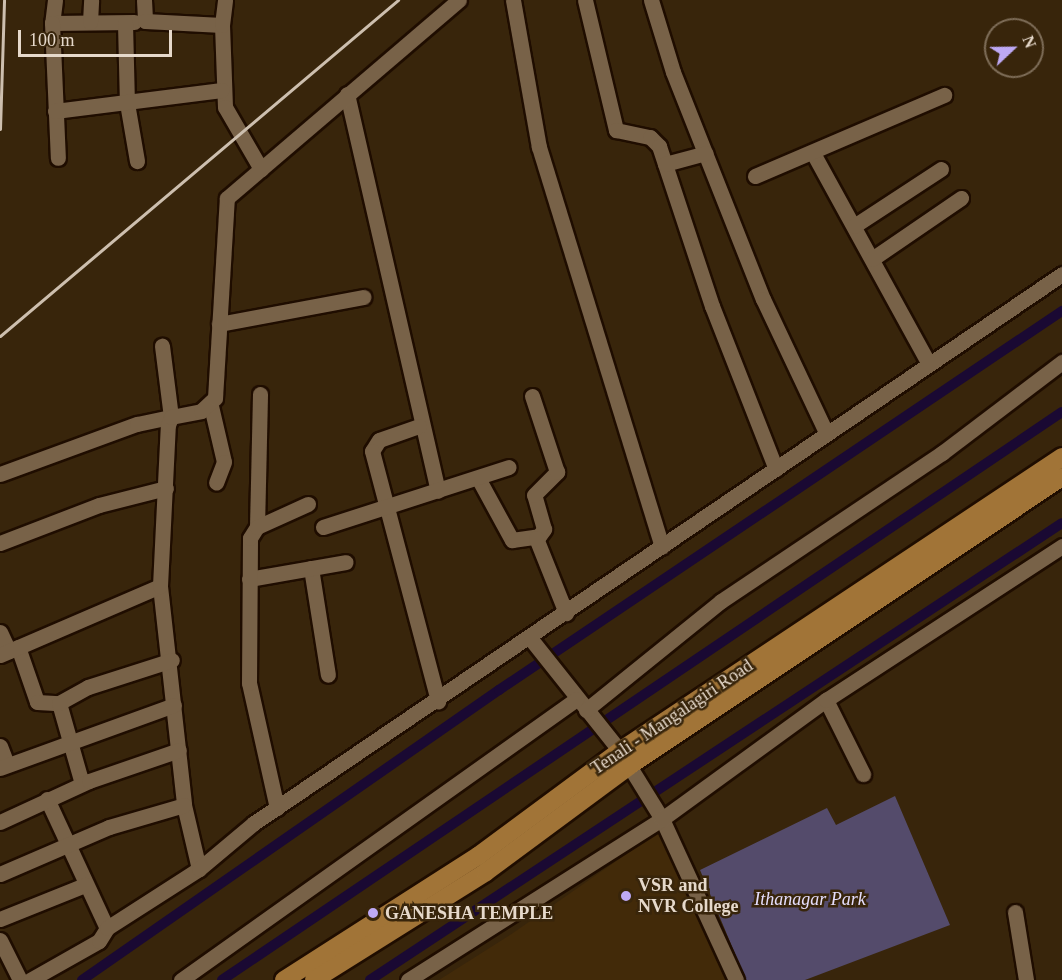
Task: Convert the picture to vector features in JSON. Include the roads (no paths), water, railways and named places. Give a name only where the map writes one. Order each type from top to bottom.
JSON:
[{"type":"main road","name":"Tenali - Mangalagiri Road","points":[[314,980],[486,872],[624,759],[1062,457]]},
{"type":"main road","name":"Tenali - Mangalagiri Road","points":[[284,980],[1062,477]]},
{"type":"street","points":[[55,0],[52,23],[58,158]]},
{"type":"street","points":[[90,22],[91,0]]},
{"type":"street","points":[[144,0],[145,21]]},
{"type":"street","points":[[225,0],[222,25],[222,90],[225,107],[261,169]]},
{"type":"street","points":[[216,483],[224,462],[210,406],[219,324],[227,198],[459,0]]},
{"type":"street","points":[[513,0],[539,147],[662,547]]},
{"type":"street","points":[[585,0],[616,130],[655,140],[712,306],[776,469]]},
{"type":"street","points":[[651,0],[706,153],[763,299],[826,432]]},
{"type":"street","points":[[52,23],[145,21],[222,25]]},
{"type":"street","points":[[125,23],[127,103],[137,161]]},
{"type":"street","points":[[55,111],[222,90]]},
{"type":"street","points":[[347,94],[419,426],[438,491]]},
{"type":"street","points":[[755,177],[944,95]]},
{"type":"street","points":[[665,164],[706,153]]},
{"type":"street","points":[[813,153],[927,360]]},
{"type":"street","points":[[854,226],[941,170]]},
{"type":"street","points":[[872,259],[961,198]]},
{"type":"street","points":[[30,980],[99,942],[107,928],[199,869],[277,807],[438,701],[776,469],[927,360],[1062,274]]},
{"type":"street","points":[[219,324],[363,297]]},
{"type":"street","points":[[162,346],[171,417],[160,586],[172,660],[184,805],[199,869]]},
{"type":"street","points":[[181,980],[586,709],[721,601],[942,453],[1062,362]]},
{"type":"street","points":[[260,394],[257,527],[250,538],[249,683],[277,807]]},
{"type":"street","points":[[478,478],[512,540],[536,538],[544,529],[534,495],[557,472],[532,396]]},
{"type":"street","points":[[0,474],[137,424],[210,406]]},
{"type":"street","points":[[419,426],[372,446],[438,701]]},
{"type":"street","points":[[323,527],[509,467]]},
{"type":"street","points":[[0,543],[99,505],[166,488]]},
{"type":"street","points":[[257,527],[308,504]]},
{"type":"street","points":[[536,538],[566,613]]},
{"type":"street","points":[[408,980],[826,700],[1062,546]]},
{"type":"street","points":[[249,579],[346,562]]},
{"type":"street","points":[[311,568],[328,675]]},
{"type":"street","points":[[9,651],[160,586]]},
{"type":"street","points":[[0,632],[37,702],[59,703],[88,687],[172,660]]},
{"type":"street","points":[[530,638],[557,678],[586,709],[624,759],[659,814],[736,980]]},
{"type":"street","points":[[826,700],[863,774]]},
{"type":"street","points":[[59,703],[82,784]]},
{"type":"street","points":[[0,746],[4,766],[68,740],[174,705]]},
{"type":"street","points":[[0,822],[82,784],[179,750]]},
{"type":"street","points":[[47,799],[85,885],[107,928]]},
{"type":"street","points":[[0,874],[67,845],[184,805]]},
{"type":"street","points":[[0,918],[85,885]]},
{"type":"street","points":[[1015,912],[1026,980]]},
{"type":"street","points":[[0,940],[20,980]]},
{"type":"waterway","points":[[82,980],[499,690],[1062,311]]},
{"type":"waterway","points":[[222,980],[1062,412]]},
{"type":"waterway","points":[[370,980],[1062,523]]},
{"type":"railway","points":[[0,129],[4,0]]},
{"type":"railway","points":[[0,336],[398,0]]},
{"type":"place","name":"VSR and NVR College","points":[[626,896]]},
{"type":"place","name":"GANESHA TEMPLE","points":[[373,913]]},
{"type":"park label","name":"Ithanagar Park","points":[[810,899]]}]
